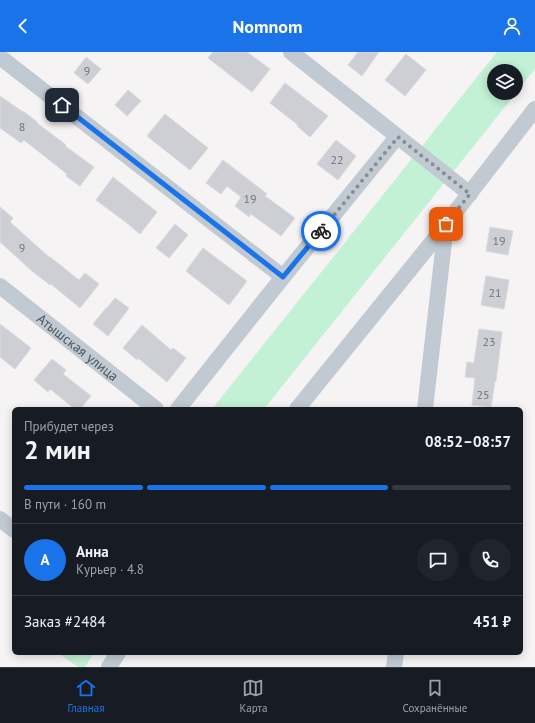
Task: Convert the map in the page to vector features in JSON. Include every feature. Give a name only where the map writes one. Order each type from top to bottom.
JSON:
[{"type":"street","points":[[291,52],[470,194]]},
{"type":"street","points":[[0,57],[283,277]]},
{"type":"street","points":[[299,407],[470,194],[535,109]]},
{"type":"street","points":[[180,407],[283,277],[398,137]]},
{"type":"street","points":[[424,407],[446,224]]},
{"type":"street","name":"Атышская улица","points":[[0,286],[153,407]]},
{"type":"street","points":[[0,519],[12,528]]},
{"type":"street","points":[[394,667],[396,655]]},
{"type":"green space","points":[[497,52],[535,52],[535,69],[523,84],[523,64],[487,64]]},
{"type":"green space","points":[[487,65],[487,100],[510,100],[266,407],[214,407]]},
{"type":"green space","points":[[61,655],[93,655],[85,667],[78,667]]},
{"type":"building","points":[[213,52],[247,52],[270,69],[252,92],[208,58]]},
{"type":"building","points":[[358,52],[379,52],[362,76],[348,65]]},
{"type":"building","points":[[406,54],[426,70],[405,96],[385,80]]},
{"type":"building","points":[[86,57],[101,69],[88,84],[74,73]]},
{"type":"building","points":[[285,83],[328,116],[310,137],[297,126],[298,125],[270,103]]},
{"type":"building","points":[[128,90],[141,101],[127,116],[115,105]]},
{"type":"building","points":[[0,96],[23,111],[66,145],[65,146],[94,167],[80,186],[24,140],[21,143],[0,128]]},
{"type":"building","points":[[165,114],[208,148],[190,170],[147,136]]},
{"type":"building","points":[[336,140],[356,156],[338,180],[317,164]]},
{"type":"building","points":[[223,160],[267,194],[265,196],[295,218],[281,236],[251,214],[249,217],[235,206],[241,197],[227,186],[221,194],[206,183]]},
{"type":"building","points":[[113,177],[157,212],[140,234],[96,200]]},
{"type":"building","points":[[0,207],[13,218],[10,222],[50,258],[79,280],[85,273],[99,284],[80,308],[51,284],[50,285],[32,271],[0,242]]},
{"type":"building","points":[[175,224],[188,235],[169,258],[156,248]]},
{"type":"building","points":[[490,227],[513,231],[508,255],[486,251]]},
{"type":"building","points":[[203,248],[247,281],[229,305],[186,271]]},
{"type":"building","points":[[486,276],[509,280],[504,309],[481,305]]},
{"type":"building","points":[[115,298],[129,308],[108,336],[93,324]]},
{"type":"building","points":[[0,324],[31,348],[15,369],[0,357]]},
{"type":"building","points":[[142,325],[171,350],[173,348],[186,358],[167,382],[138,358],[137,360],[123,348]]},
{"type":"building","points":[[479,329],[502,332],[491,407],[472,405],[475,378],[465,377],[467,362],[474,363]]},
{"type":"building","points":[[52,359],[66,370],[63,374],[91,396],[82,407],[72,407],[50,389],[48,392],[34,380]]},
{"type":"way so far","points":[[321,231],[398,137],[470,194],[446,224]]},
{"type":"route","points":[[62,105],[283,277],[321,231]]}]
